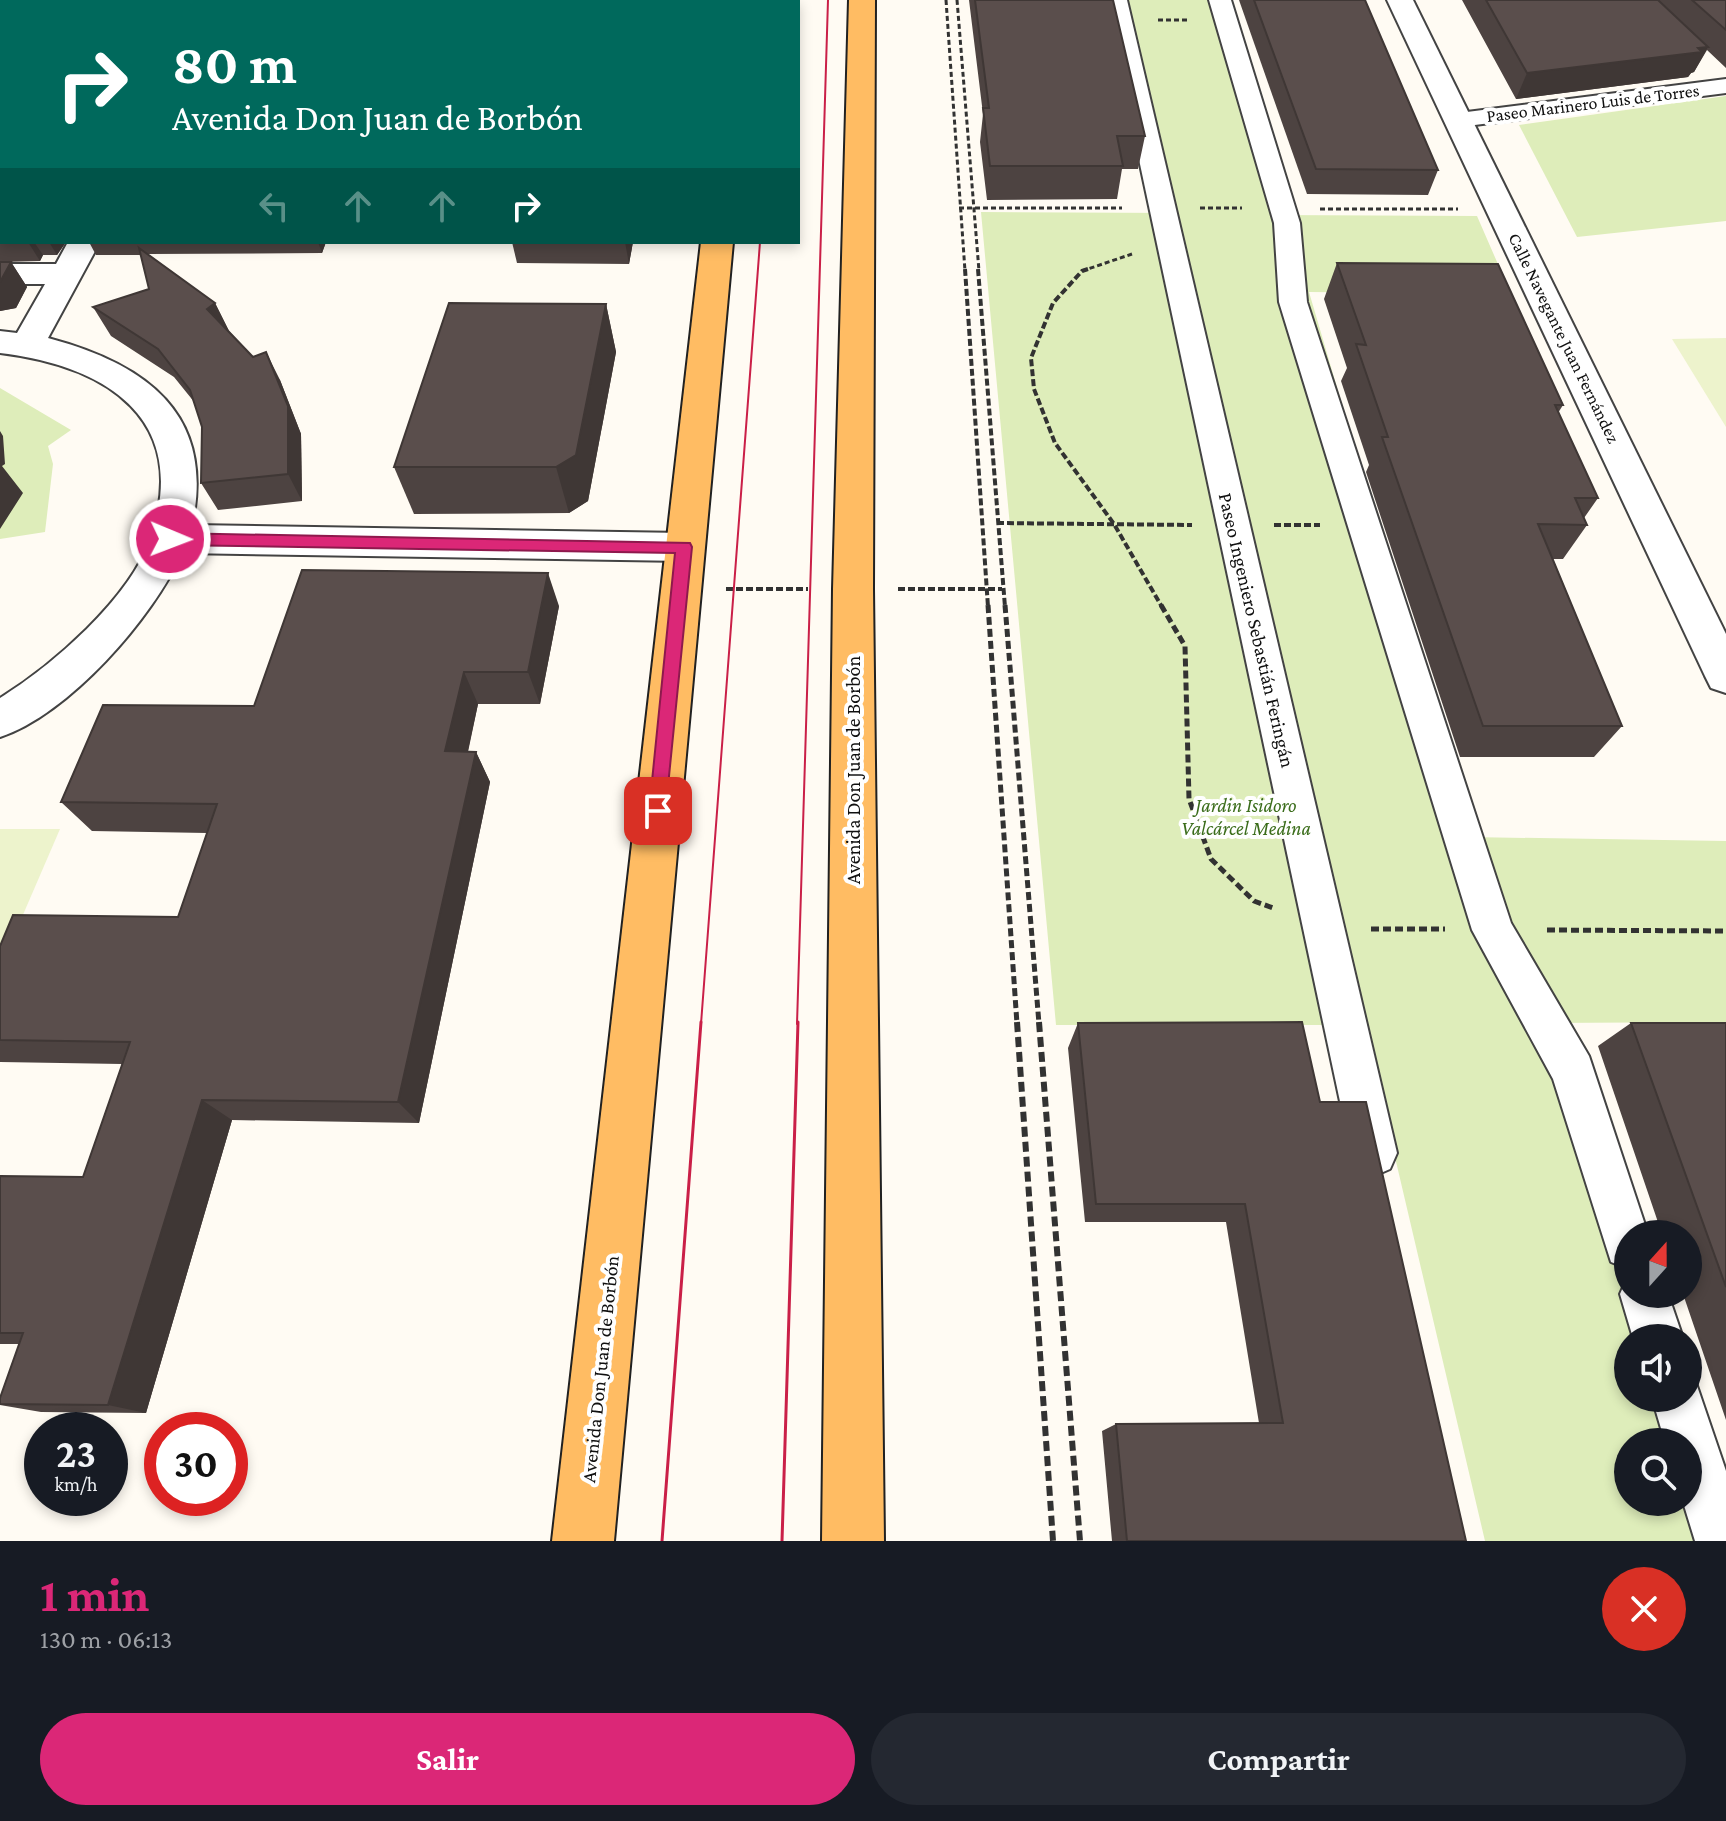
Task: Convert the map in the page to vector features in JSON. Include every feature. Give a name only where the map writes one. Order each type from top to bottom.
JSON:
[{"type":"main road","name":"Avenida Don Juan de Borbón","points":[[853,1541],[853,589],[862,0]]},
{"type":"main road","name":"Avenida Don Juan de Borbón","points":[[583,1541],[717,244]]},
{"type":"street","name":"Calle Navegante Juan Fernández","points":[[1400,0],[1726,676]]},
{"type":"street","name":"Paseo Ingeniero Sebastián Feringán","points":[[1119,10],[1382,1188]]},
{"type":"street","points":[[1223,10],[1287,223],[1293,302],[1493,930],[1573,1071],[1620,1220]]},
{"type":"street","points":[[1703,64],[1726,85]]},
{"type":"street","name":"Paseo Marinero Luis de Torres","points":[[1459,120],[1726,85]]},
{"type":"street","points":[[0,720],[20,708],[115,626],[147,582],[170,539],[181,480],[170,429],[139,389],[90,360],[14,343],[66,274],[83,244]]},
{"type":"street","points":[[0,274],[66,274]]},
{"type":"street","points":[[170,539],[684,547]]},
{"type":"street","points":[[1681,1412],[1722,1541]]},
{"type":"path","points":[[946,0],[1053,1541]]},
{"type":"path","points":[[957,0],[971,208],[1080,1541]]},
{"type":"path","points":[[1119,10],[1223,10]]},
{"type":"path","points":[[959,208],[1503,209]]},
{"type":"path","points":[[997,523],[1365,526]]},
{"type":"green space","name":"Jardin Isidoro Valcárcel Medina","points":[[1128,0],[1211,0],[1275,215],[1477,216],[1511,294],[1309,292],[1469,837],[1726,841],[1726,1022],[1546,1023],[1614,1244],[1614,1308],[1634,1308],[1639,1324],[1614,1324],[1614,1412],[1666,1412],[1671,1428],[1614,1428],[1614,1516],[1694,1516],[1706,1541],[1485,1541],[1364,1025],[1056,1025],[981,212],[1175,213]]},
{"type":"green space","points":[[1726,96],[1726,221],[1577,237],[1519,125]]},
{"type":"green space","points":[[1726,338],[1726,427],[1672,339]]},
{"type":"green space","points":[[0,388],[71,430],[48,446],[53,464],[45,532],[0,539]]},
{"type":"green space","points":[[0,829],[60,829],[0,968]]},
{"type":"building","points":[[975,0],[1113,0],[1145,136],[1117,136],[1123,166],[990,166],[983,108],[989,108]]},
{"type":"building","points":[[1254,0],[1365,0],[1438,170],[1316,169]]},
{"type":"building","points":[[1486,0],[1658,0],[1708,47],[1698,48],[1702,52],[1527,73]]},
{"type":"building","points":[[1692,0],[1726,0],[1726,30]]},
{"type":"building","points":[[139,248],[215,303],[207,309],[253,357],[266,352],[288,406],[288,474],[201,483],[202,427],[190,390],[158,349],[93,307],[149,289]]},
{"type":"building","points":[[0,262],[11,262],[0,282]]},
{"type":"building","points":[[1337,263],[1498,264],[1563,405],[1555,405],[1598,498],[1575,498],[1587,525],[1538,524],[1622,726],[1483,726],[1382,437],[1388,437],[1356,344],[1366,345]]},
{"type":"building","points":[[449,303],[606,304],[576,455],[556,467],[394,467]]},
{"type":"building","points":[[302,570],[548,573],[528,672],[464,672],[445,751],[476,752],[398,1102],[202,1100],[108,1405],[0,1404],[23,1333],[0,1333],[0,1176],[83,1177],[130,1042],[0,1040],[0,946],[13,915],[178,917],[217,804],[61,802],[103,705],[254,706]]},
{"type":"building","points":[[1302,1022],[1320,1102],[1366,1102],[1466,1541],[1127,1541],[1116,1424],[1283,1423],[1245,1204],[1096,1204],[1078,1023]]},
{"type":"building","points":[[1631,1023],[1726,1023],[1726,1287]]},
{"type":"tram line","points":[[797,1024],[828,0]]},
{"type":"tram line","points":[[701,1024],[760,244]]},
{"type":"tram line","points":[[662,1541],[701,1022]]},
{"type":"tram line","points":[[782,1541],[798,1022]]},
{"type":"route","points":[[170,539],[684,547],[658,811]]}]
